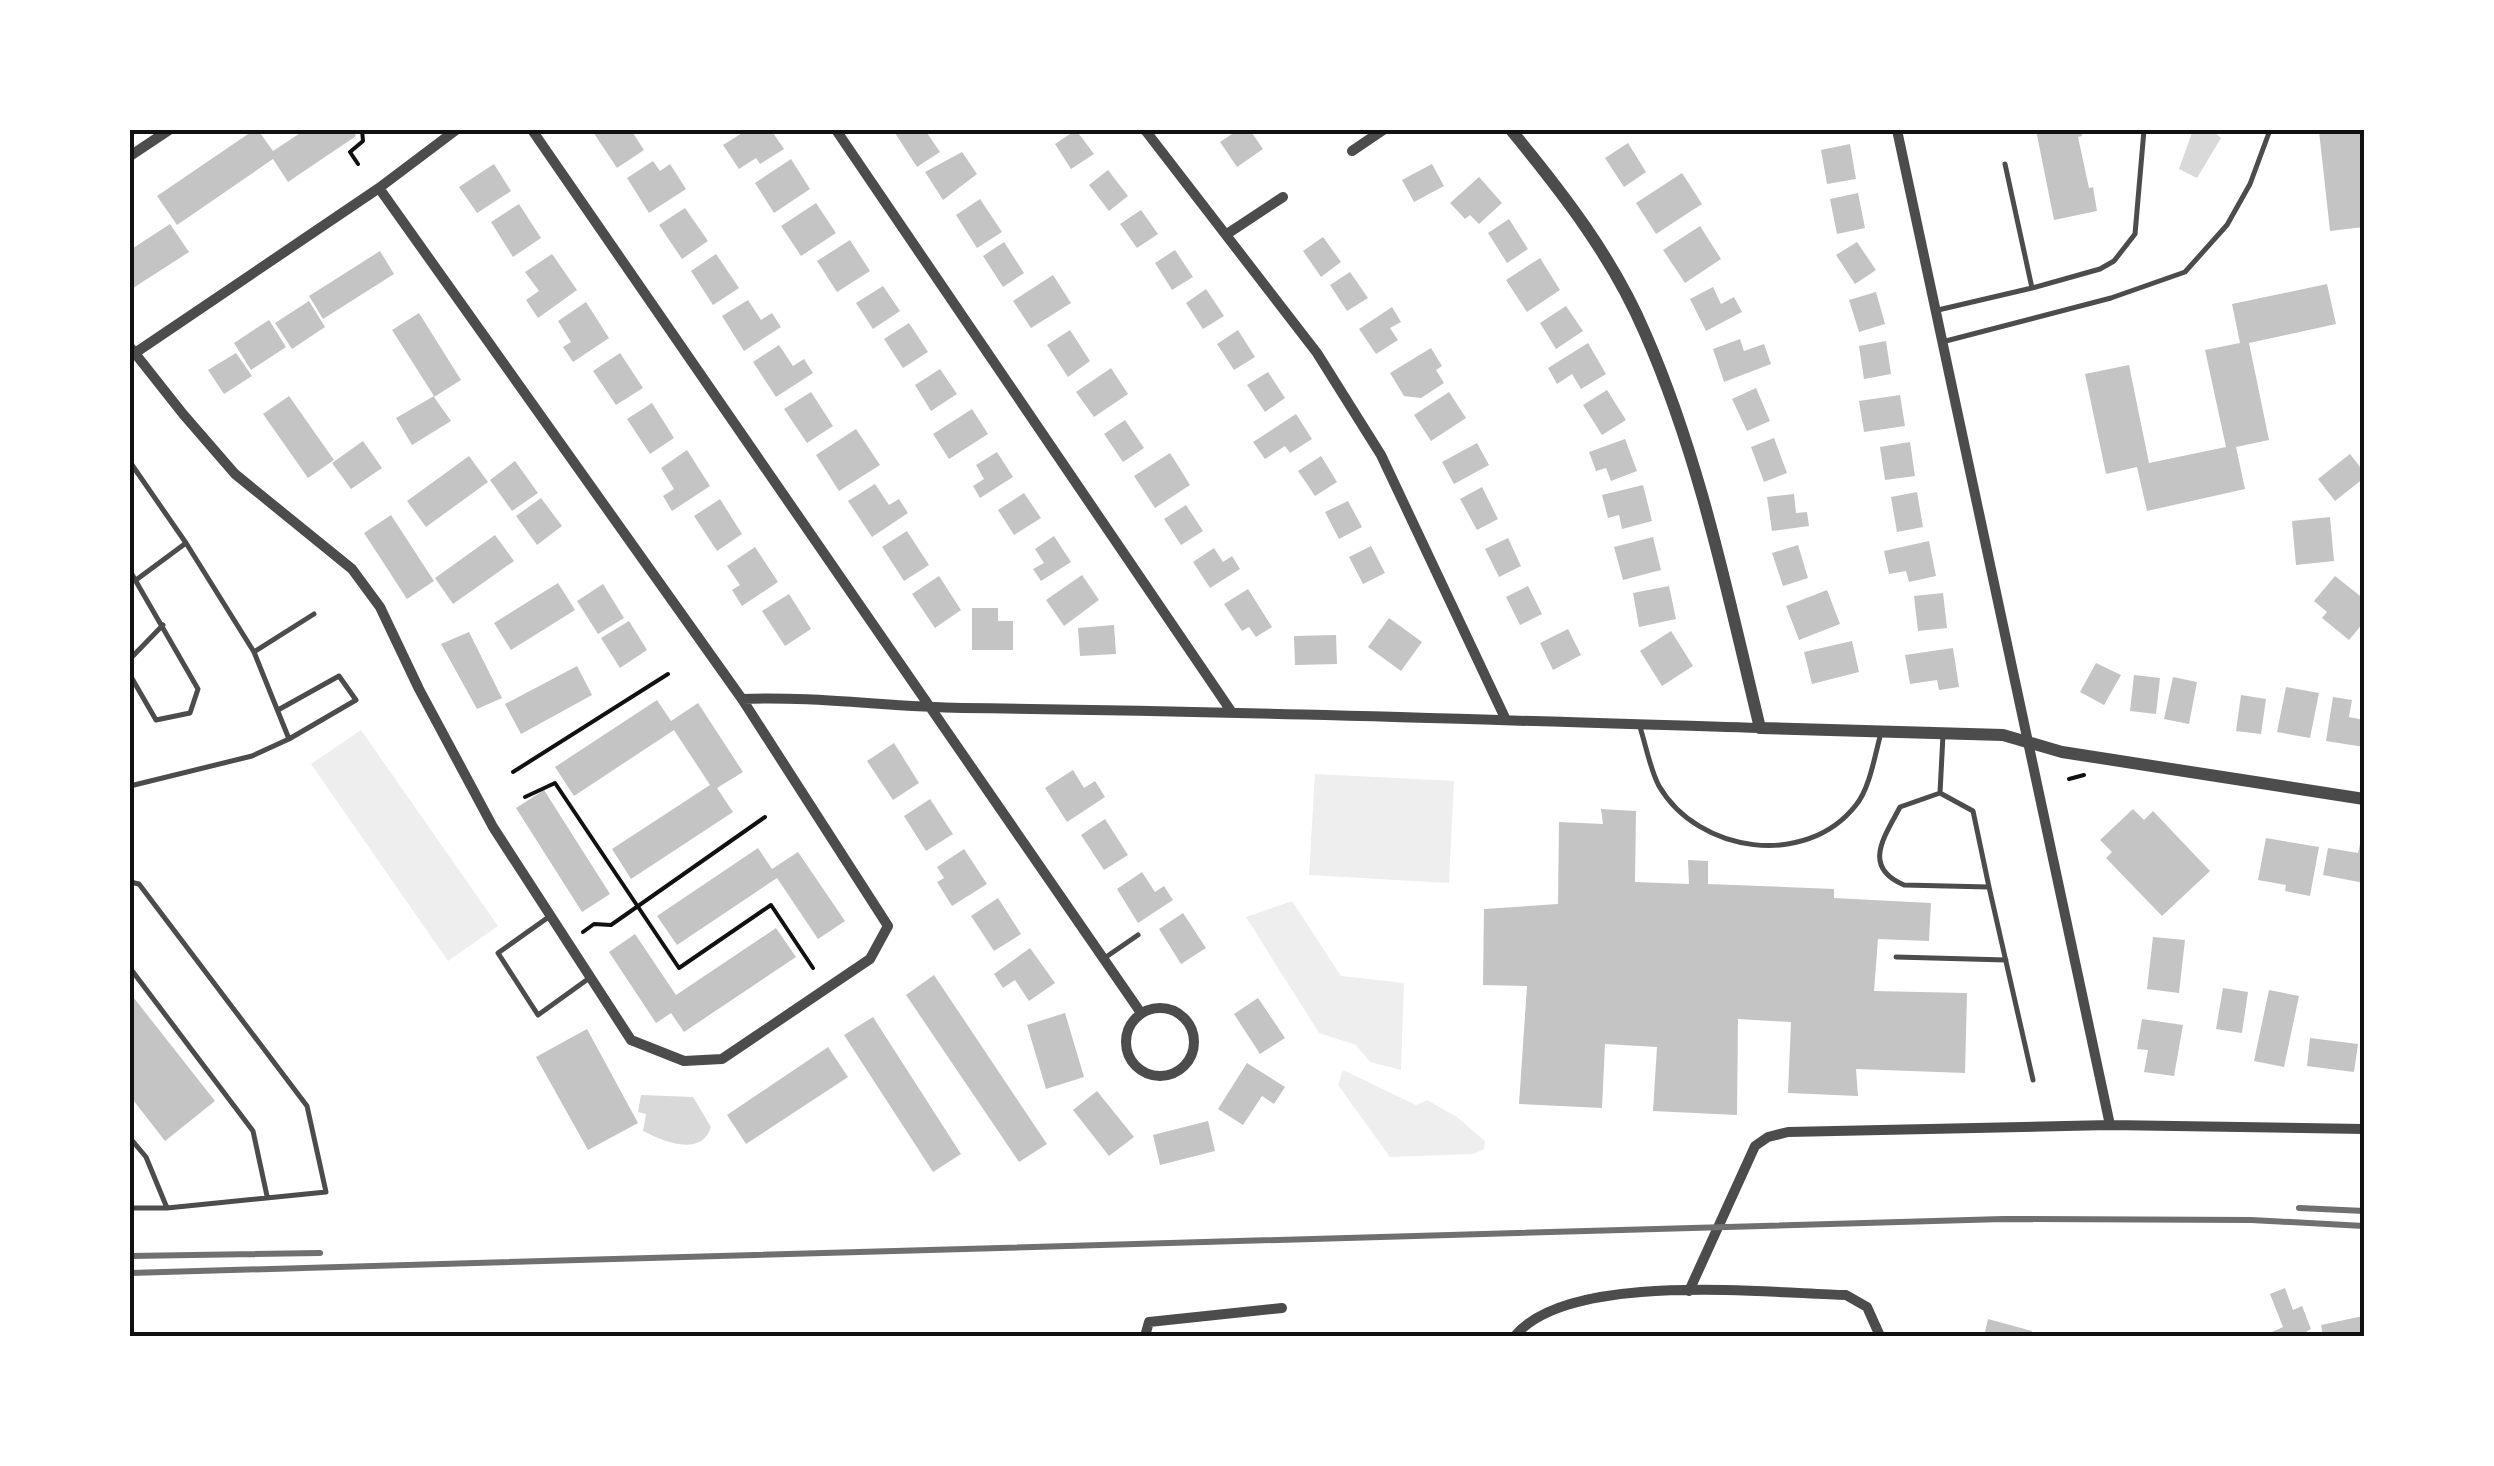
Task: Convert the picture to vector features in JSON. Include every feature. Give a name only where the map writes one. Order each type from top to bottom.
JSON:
[{"type":"street","points":[[130,156],[170,130]]},
{"type":"street","points":[[379,188],[742,699],[888,926],[870,958],[722,1060],[684,1062],[631,1040],[492,828],[380,607],[352,569],[235,474],[132,350],[379,188],[456,130]]},
{"type":"street","points":[[532,130],[1141,1013]]},
{"type":"street","points":[[836,130],[1232,711]]},
{"type":"street","points":[[1144,130],[1318,354],[1381,455],[1506,720]]},
{"type":"street","points":[[1352,151],[1383,130]]},
{"type":"street","points":[[1512,130],[1576,209],[1645,332],[1694,467],[1760,728]]},
{"type":"street","points":[[1897,130],[2110,1125]]},
{"type":"street","points":[[1227,234],[1283,197]]},
{"type":"street","points":[[742,699],[932,708],[1232,711],[2003,735],[2096,758],[2364,799]]},
{"type":"street","points":[[1162,1007],[1182,1014],[1189,1022],[1194,1032],[1193,1054],[1180,1070],[1170,1075],[1148,1074],[1131,1061],[1125,1040],[1141,1013],[1162,1007]]},
{"type":"street","points":[[1689,1292],[1755,1146],[1768,1137],[1788,1132],[2110,1125],[2364,1130]]},
{"type":"street","points":[[1515,1336],[1526,1323],[1582,1299],[1689,1292],[1846,1295],[1867,1307],[1880,1336]]},
{"type":"street","points":[[1146,1336],[1149,1322],[1282,1308]]},
{"type":"lane","points":[[1936,310],[2032,288],[2114,261],[2136,234],[2144,130]]},
{"type":"lane","points":[[1942,342],[2111,298],[2185,272],[2227,225],[2250,184],[2270,130]]},
{"type":"lane","points":[[2005,164],[2032,288]]},
{"type":"lane","points":[[130,462],[254,652],[289,739]]},
{"type":"lane","points":[[136,580],[186,543]]},
{"type":"lane","points":[[130,572],[198,689],[190,713],[156,720],[130,676]]},
{"type":"lane","points":[[254,652],[314,614]]},
{"type":"lane","points":[[130,659],[163,625]]},
{"type":"lane","points":[[130,786],[252,756],[356,700],[339,676],[278,710]]},
{"type":"lane","points":[[1640,724],[1660,786],[1684,816],[1718,837],[1756,846],[1796,844],[1832,828],[1858,804],[1882,732]]},
{"type":"lane","points":[[1940,793],[1943,735]]},
{"type":"lane","points":[[1989,887],[1904,886],[1895,882],[1882,866],[1880,846],[1900,807],[1940,793],[1973,810],[2033,1080]]},
{"type":"lane","points":[[130,882],[139,884],[307,1106],[326,1192],[167,1208],[130,1208]]},
{"type":"lane","points":[[550,916],[498,953],[538,1014],[591,978]]},
{"type":"lane","points":[[1103,958],[1138,935]]},
{"type":"lane","points":[[1896,958],[2006,960]]},
{"type":"lane","points":[[130,968],[253,1131],[266,1196]]},
{"type":"lane","points":[[130,1138],[146,1158],[167,1208]]},
{"type":"path","points":[[358,164],[350,152],[363,141],[362,130]]},
{"type":"path","points":[[513,772],[668,674]]},
{"type":"path","points":[[524,797],[556,783],[679,968],[771,905],[813,968]]},
{"type":"path","points":[[583,932],[594,924],[611,925],[766,817]]},
{"type":"shaded area","points":[[2193,130],[2212,130],[2221,138],[2197,178],[2179,169]]},
{"type":"shaded area","points":[[361,730],[498,926],[448,961],[311,764]]},
{"type":"shaded area","points":[[1315,774],[1454,781],[1449,883],[1309,875]]},
{"type":"shaded area","points":[[1292,901],[1341,976],[1404,983],[1401,1070],[1370,1062],[1356,1045],[1319,1033],[1246,917]]},
{"type":"shaded area","points":[[1343,1070],[1416,1105],[1427,1100],[1457,1117],[1485,1141],[1484,1149],[1474,1154],[1390,1157],[1338,1085]]},
{"type":"shaded area","points":[[641,1095],[693,1097],[711,1127],[700,1142],[691,1144],[661,1139],[643,1131],[646,1114],[638,1112]]},
{"type":"building","points":[[254,130],[273,151],[305,130],[352,130],[356,136],[288,182],[273,159],[177,225],[157,196]]},
{"type":"building","points":[[631,130],[644,150],[617,168],[593,132]]},
{"type":"building","points":[[747,130],[771,130],[784,149],[760,164],[756,158],[739,169],[723,145]]},
{"type":"building","points":[[893,130],[925,130],[940,152],[917,167]]},
{"type":"building","points":[[1076,130],[1094,154],[1071,169],[1055,144]]},
{"type":"building","points":[[1238,130],[1250,130],[1263,149],[1237,167],[1220,142]]},
{"type":"building","points":[[2036,130],[2081,130],[2082,136],[2078,137],[2097,211],[2054,220]]},
{"type":"building","points":[[2364,130],[2364,227],[2330,231],[2319,131]]},
{"type":"building","points":[[1628,143],[1646,172],[1624,187],[1605,158]]},
{"type":"building","points":[[1850,144],[1856,179],[1827,184],[1821,150]]},
{"type":"building","points":[[962,152],[977,174],[943,200],[925,172]]},
{"type":"building","points":[[791,159],[810,189],[774,213],[755,183]]},
{"type":"building","points":[[653,161],[660,171],[670,164],[686,189],[649,213],[627,178]]},
{"type":"building","points":[[494,164],[511,191],[477,213],[459,187]]},
{"type":"building","points":[[1432,164],[1444,186],[1414,202],[1402,180]]},
{"type":"building","points":[[1108,170],[1128,196],[1109,211],[1089,185]]},
{"type":"building","points":[[1682,173],[1702,204],[1656,234],[1636,203]]},
{"type":"building","points":[[1479,177],[1502,203],[1479,224],[1470,215],[1465,219],[1450,203]]},
{"type":"building","points":[[1858,193],[1865,228],[1837,234],[1830,199]]},
{"type":"building","points":[[980,199],[1002,232],[977,248],[956,215]]},
{"type":"building","points":[[816,203],[836,233],[801,256],[781,226]]},
{"type":"building","points":[[519,204],[541,238],[513,257],[491,222]]},
{"type":"building","points":[[685,208],[708,241],[682,259],[659,225]]},
{"type":"building","points":[[1141,210],[1158,234],[1137,248],[1120,224]]},
{"type":"building","points":[[1509,219],[1528,249],[1507,263],[1488,233]]},
{"type":"building","points":[[170,224],[189,252],[130,290],[130,250]]},
{"type":"building","points":[[1700,226],[1721,259],[1685,283],[1663,250]]},
{"type":"building","points":[[1323,237],[1341,262],[1321,277],[1303,251]]},
{"type":"building","points":[[850,240],[870,271],[837,292],[817,261]]},
{"type":"building","points":[[1004,242],[1024,273],[1003,287],[983,256]]},
{"type":"building","points":[[1857,242],[1876,270],[1855,284],[1836,255]]},
{"type":"building","points":[[1175,250],[1193,277],[1172,290],[1155,263]]},
{"type":"building","points":[[380,251],[394,274],[323,319],[309,296]]},
{"type":"building","points":[[552,254],[577,290],[538,318],[526,300],[539,291],[525,272]]},
{"type":"building","points":[[716,254],[739,288],[713,305],[691,271]]},
{"type":"building","points":[[1540,258],[1560,290],[1527,312],[1506,280]]},
{"type":"building","points":[[1350,272],[1368,298],[1347,311],[1330,285]]},
{"type":"building","points":[[1053,275],[1071,303],[1031,328],[1013,301]]},
{"type":"building","points":[[2327,284],[2336,324],[2249,343],[2269,440],[2236,447],[2245,489],[2147,511],[2137,467],[2106,474],[2085,374],[2129,365],[2149,463],[2226,447],[2205,350],[2240,343],[2232,304]]},
{"type":"building","points":[[883,286],[900,311],[873,329],[856,303]]},
{"type":"building","points":[[1713,287],[1721,304],[1734,297],[1742,312],[1706,331],[1690,299]]},
{"type":"building","points":[[1206,289],[1224,316],[1203,329],[1186,303]]},
{"type":"building","points":[[1876,292],[1885,324],[1859,332],[1849,300]]},
{"type":"building","points":[[748,300],[761,320],[772,313],[781,327],[744,351],[722,316]]},
{"type":"building","points":[[309,301],[325,327],[292,349],[275,323]]},
{"type":"building","points":[[586,302],[609,338],[573,362],[563,347],[571,342],[558,321]]},
{"type":"building","points":[[1566,306],[1583,331],[1556,349],[1540,323]]},
{"type":"building","points":[[1392,307],[1401,322],[1390,328],[1398,340],[1376,354],[1359,329]]},
{"type":"building","points":[[419,313],[461,380],[434,397],[451,421],[412,445],[396,418],[434,396],[392,330]]},
{"type":"building","points":[[269,320],[286,347],[251,370],[234,343]]},
{"type":"building","points":[[909,323],[928,352],[903,368],[884,339]]},
{"type":"building","points":[[1070,330],[1090,361],[1068,377],[1047,345]]},
{"type":"building","points":[[1238,330],[1255,357],[1234,370],[1217,344]]},
{"type":"building","points":[[1740,339],[1744,351],[1764,344],[1771,364],[1724,382],[1713,349]]},
{"type":"building","points":[[1886,341],[1891,374],[1864,379],[1859,346]]},
{"type":"building","points":[[1588,343],[1606,374],[1581,389],[1572,374],[1557,384],[1548,368]]},
{"type":"building","points":[[779,345],[793,366],[804,359],[813,373],[776,397],[753,362]]},
{"type":"building","points":[[1431,348],[1442,366],[1436,370],[1444,383],[1421,398],[1404,396],[1390,373]]},
{"type":"building","points":[[236,353],[252,376],[224,394],[208,370]]},
{"type":"building","points":[[620,353],[643,388],[616,405],[593,371]]},
{"type":"building","points":[[1111,368],[1128,394],[1094,417],[1076,392]]},
{"type":"building","points":[[940,369],[957,394],[931,411],[915,385]]},
{"type":"building","points":[[1268,372],[1285,398],[1265,412],[1247,385]]},
{"type":"building","points":[[1756,388],[1770,421],[1747,431],[1732,399]]},
{"type":"building","points":[[1607,390],[1626,420],[1602,435],[1583,405]]},
{"type":"building","points":[[811,392],[833,426],[807,443],[784,409]]},
{"type":"building","points":[[1449,392],[1466,418],[1431,441],[1414,415]]},
{"type":"building","points":[[1900,395],[1905,426],[1864,432],[1859,401]]},
{"type":"building","points":[[289,396],[334,460],[308,478],[263,414]]},
{"type":"building","points":[[652,403],[674,438],[650,454],[627,419]]},
{"type":"building","points":[[972,409],[988,434],[949,459],[933,434]]},
{"type":"building","points":[[1296,414],[1312,439],[1290,453],[1285,446],[1265,459],[1253,442]]},
{"type":"building","points":[[1125,420],[1144,448],[1123,462],[1104,434]]},
{"type":"building","points":[[856,429],[880,465],[839,491],[816,455]]},
{"type":"building","points":[[1774,438],[1787,473],[1764,482],[1751,447]]},
{"type":"building","points":[[1625,439],[1637,471],[1611,481],[1606,468],[1596,471],[1589,452]]},
{"type":"building","points":[[363,441],[382,468],[351,489],[332,463]]},
{"type":"building","points":[[1910,442],[1915,476],[1885,480],[1880,447]]},
{"type":"building","points":[[1477,443],[1489,465],[1454,484],[1442,462]]},
{"type":"building","points":[[687,450],[710,486],[672,511],[663,496],[674,489],[661,468]]},
{"type":"building","points":[[997,452],[1013,477],[980,498],[973,486],[984,479],[976,465]]},
{"type":"building","points":[[1170,453],[1190,485],[1155,508],[1134,476]]},
{"type":"building","points":[[2350,454],[2364,472],[2364,478],[2335,501],[2318,479]]},
{"type":"building","points":[[469,456],[488,482],[426,527],[407,501]]},
{"type":"building","points":[[1321,456],[1337,482],[1315,496],[1298,471]]},
{"type":"building","points":[[515,461],[538,493],[512,511],[490,480]]},
{"type":"building","points":[[875,484],[889,505],[899,499],[908,513],[872,537],[848,501]]},
{"type":"building","points":[[1643,485],[1652,521],[1622,529],[1619,515],[1608,518],[1602,495]]},
{"type":"building","points":[[1482,487],[1498,519],[1477,530],[1460,499]]},
{"type":"building","points":[[1917,492],[1923,527],[1897,532],[1891,497]]},
{"type":"building","points":[[1024,493],[1041,518],[1014,535],[998,510]]},
{"type":"building","points":[[1794,494],[1796,513],[1807,512],[1809,526],[1772,531],[1767,497]]},
{"type":"building","points":[[541,498],[562,526],[537,545],[516,516]]},
{"type":"building","points":[[720,499],[742,534],[717,551],[694,516]]},
{"type":"building","points":[[1348,501],[1362,527],[1339,539],[1325,512]]},
{"type":"building","points":[[1186,505],[1203,531],[1181,545],[1164,519]]},
{"type":"building","points":[[391,515],[434,581],[407,599],[364,533]]},
{"type":"building","points":[[2330,517],[2334,561],[2296,565],[2292,521]]},
{"type":"building","points":[[907,531],[929,565],[904,581],[882,547]]},
{"type":"building","points":[[495,535],[514,561],[453,604],[435,578]]},
{"type":"building","points":[[1054,536],[1071,562],[1041,581],[1033,569],[1044,563],[1035,549]]},
{"type":"building","points":[[1653,537],[1661,570],[1623,580],[1614,547]]},
{"type":"building","points":[[1508,538],[1521,566],[1499,577],[1485,549]]},
{"type":"building","points":[[1929,541],[1936,576],[1909,582],[1906,571],[1889,574],[1884,551]]},
{"type":"building","points":[[1798,545],[1808,578],[1783,586],[1772,553]]},
{"type":"building","points":[[1371,546],[1385,573],[1363,584],[1349,557]]},
{"type":"building","points":[[755,547],[778,582],[742,606],[732,590],[740,585],[727,566]]},
{"type":"building","points":[[1214,548],[1223,562],[1232,556],[1240,569],[1210,588],[1193,562]]},
{"type":"building","points":[[1082,575],[1099,600],[1064,626],[1046,600]]},
{"type":"building","points":[[939,576],[961,610],[935,628],[912,594]]},
{"type":"building","points":[[2335,576],[2364,599],[2364,622],[2349,640],[2322,618],[2327,612],[2314,601]]},
{"type":"building","points":[[558,583],[575,610],[511,650],[494,623]]},
{"type":"building","points":[[603,584],[624,618],[598,634],[577,601]]},
{"type":"building","points":[[1528,586],[1542,614],[1520,625],[1506,597]]},
{"type":"building","points":[[1669,586],[1676,619],[1639,627],[1633,593]]},
{"type":"building","points":[[1248,589],[1272,627],[1256,637],[1249,627],[1242,631],[1224,604]]},
{"type":"building","points":[[1827,590],[1840,624],[1799,640],[1786,606]]},
{"type":"building","points":[[1943,593],[1947,628],[1918,631],[1914,596]]},
{"type":"building","points":[[789,594],[811,629],[785,646],[762,611]]},
{"type":"building","points":[[972,608],[998,608],[998,621],[1013,621],[1013,650],[972,650]]},
{"type":"building","points":[[1389,618],[1422,642],[1401,671],[1368,647]]},
{"type":"building","points":[[629,621],[647,650],[620,668],[601,638]]},
{"type":"building","points":[[1114,625],[1116,654],[1080,656],[1078,628]]},
{"type":"building","points":[[1568,629],[1581,655],[1553,670],[1540,643]]},
{"type":"building","points":[[1671,631],[1693,666],[1662,686],[1640,651]]},
{"type":"building","points":[[469,632],[502,698],[477,709],[441,644]]},
{"type":"building","points":[[1336,635],[1337,664],[1295,665],[1294,636]]},
{"type":"building","points":[[1852,641],[1859,672],[1812,684],[1804,652]]},
{"type":"building","points":[[1953,648],[1959,687],[1939,690],[1937,680],[1910,684],[1905,655]]},
{"type":"building","points":[[2096,663],[2121,675],[2104,705],[2080,692]]},
{"type":"building","points":[[577,666],[592,695],[521,734],[505,704]]},
{"type":"building","points":[[2134,675],[2160,678],[2156,714],[2130,711]]},
{"type":"building","points":[[2173,677],[2197,682],[2189,724],[2164,719]]},
{"type":"building","points":[[2286,687],[2319,693],[2310,738],[2277,732]]},
{"type":"building","points":[[2241,695],[2266,699],[2261,734],[2236,731]]},
{"type":"building","points":[[2333,697],[2352,700],[2349,717],[2364,720],[2364,747],[2326,741]]},
{"type":"building","points":[[657,700],[671,721],[698,703],[743,772],[717,788],[733,812],[631,879],[612,849],[710,785],[674,730],[574,796],[555,767]]},
{"type":"building","points":[[894,743],[919,783],[893,800],[867,761]]},
{"type":"building","points":[[1073,770],[1084,788],[1095,781],[1105,797],[1067,822],[1045,788]]},
{"type":"building","points":[[544,790],[610,894],[582,912],[516,808]]},
{"type":"building","points":[[930,799],[953,834],[926,851],[904,816]]},
{"type":"building","points":[[1601,809],[1636,811],[1635,882],[1689,884],[1688,860],[1708,861],[1708,884],[1834,889],[1834,898],[1931,903],[1929,941],[1878,939],[1874,991],[1967,993],[1965,1073],[1856,1069],[1858,1096],[1788,1093],[1791,1022],[1738,1019],[1737,1115],[1653,1111],[1657,1047],[1605,1044],[1602,1108],[1519,1104],[1527,986],[1483,985],[1484,909],[1558,904],[1559,822],[1603,824]]},
{"type":"building","points":[[2133,809],[2144,820],[2153,811],[2210,871],[2162,916],[2106,858],[2112,852],[2100,840]]},
{"type":"building","points":[[1105,819],[1128,855],[1104,870],[1081,835]]},
{"type":"building","points":[[2266,838],[2319,847],[2310,896],[2285,891],[2286,885],[2258,880]]},
{"type":"building","points":[[2360,844],[2364,845],[2364,883],[2323,875],[2328,848],[2358,853]]},
{"type":"building","points":[[758,848],[772,869],[798,852],[845,921],[818,939],[777,878],[677,945],[657,916]]},
{"type":"building","points":[[964,849],[987,884],[952,906],[937,882],[944,878],[937,867]]},
{"type":"building","points":[[1142,872],[1155,892],[1164,886],[1173,900],[1138,923],[1117,889]]},
{"type":"building","points":[[998,898],[1021,934],[994,951],[971,916]]},
{"type":"building","points":[[1183,913],[1206,948],[1181,964],[1159,929]]},
{"type":"building","points":[[776,928],[796,957],[684,1032],[671,1013],[656,1023],[609,952],[635,934],[676,995]]},
{"type":"building","points":[[2153,937],[2185,940],[2179,993],[2147,989]]},
{"type":"building","points":[[1030,948],[1055,983],[1029,1001],[1015,980],[1003,988],[994,974]]},
{"type":"building","points":[[934,975],[1047,1144],[1019,1162],[906,995]]},
{"type":"building","points":[[2223,988],[2248,992],[2242,1033],[2216,1029]]},
{"type":"building","points":[[2269,990],[2299,996],[2284,1067],[2254,1061]]},
{"type":"building","points":[[130,993],[215,1101],[165,1141],[130,1096]]},
{"type":"building","points":[[1258,998],[1285,1038],[1260,1054],[1234,1014]]},
{"type":"building","points":[[1065,1013],[1084,1077],[1046,1089],[1027,1025]]},
{"type":"building","points":[[873,1017],[961,1154],[933,1172],[844,1035]]},
{"type":"building","points":[[2142,1019],[2183,1025],[2174,1076],[2144,1072],[2148,1050],[2137,1049]]},
{"type":"building","points":[[587,1029],[638,1123],[588,1150],[536,1057]]},
{"type":"building","points":[[2310,1038],[2358,1044],[2354,1072],[2307,1066]]},
{"type":"building","points":[[828,1047],[848,1077],[746,1144],[727,1115]]},
{"type":"building","points":[[1247,1063],[1285,1087],[1274,1104],[1262,1096],[1243,1125],[1218,1109]]},
{"type":"building","points":[[1097,1091],[1134,1137],[1109,1156],[1073,1110]]},
{"type":"building","points":[[1208,1121],[1215,1151],[1160,1165],[1153,1135]]},
{"type":"building","points":[[2285,1288],[2293,1310],[2302,1306],[2311,1329],[2300,1336],[2263,1336],[2283,1327],[2270,1294]]},
{"type":"building","points":[[2363,1316],[2364,1336],[2323,1336],[2321,1325]]},
{"type":"building","points":[[1988,1319],[2032,1331],[2031,1336],[1984,1336]]},
{"type":"railway","points":[[2299,1208],[2364,1211]]},
{"type":"railway","points":[[130,1273],[2003,1219],[2251,1220],[2364,1226]]},
{"type":"railway","points":[[130,1256],[320,1253]]}]
